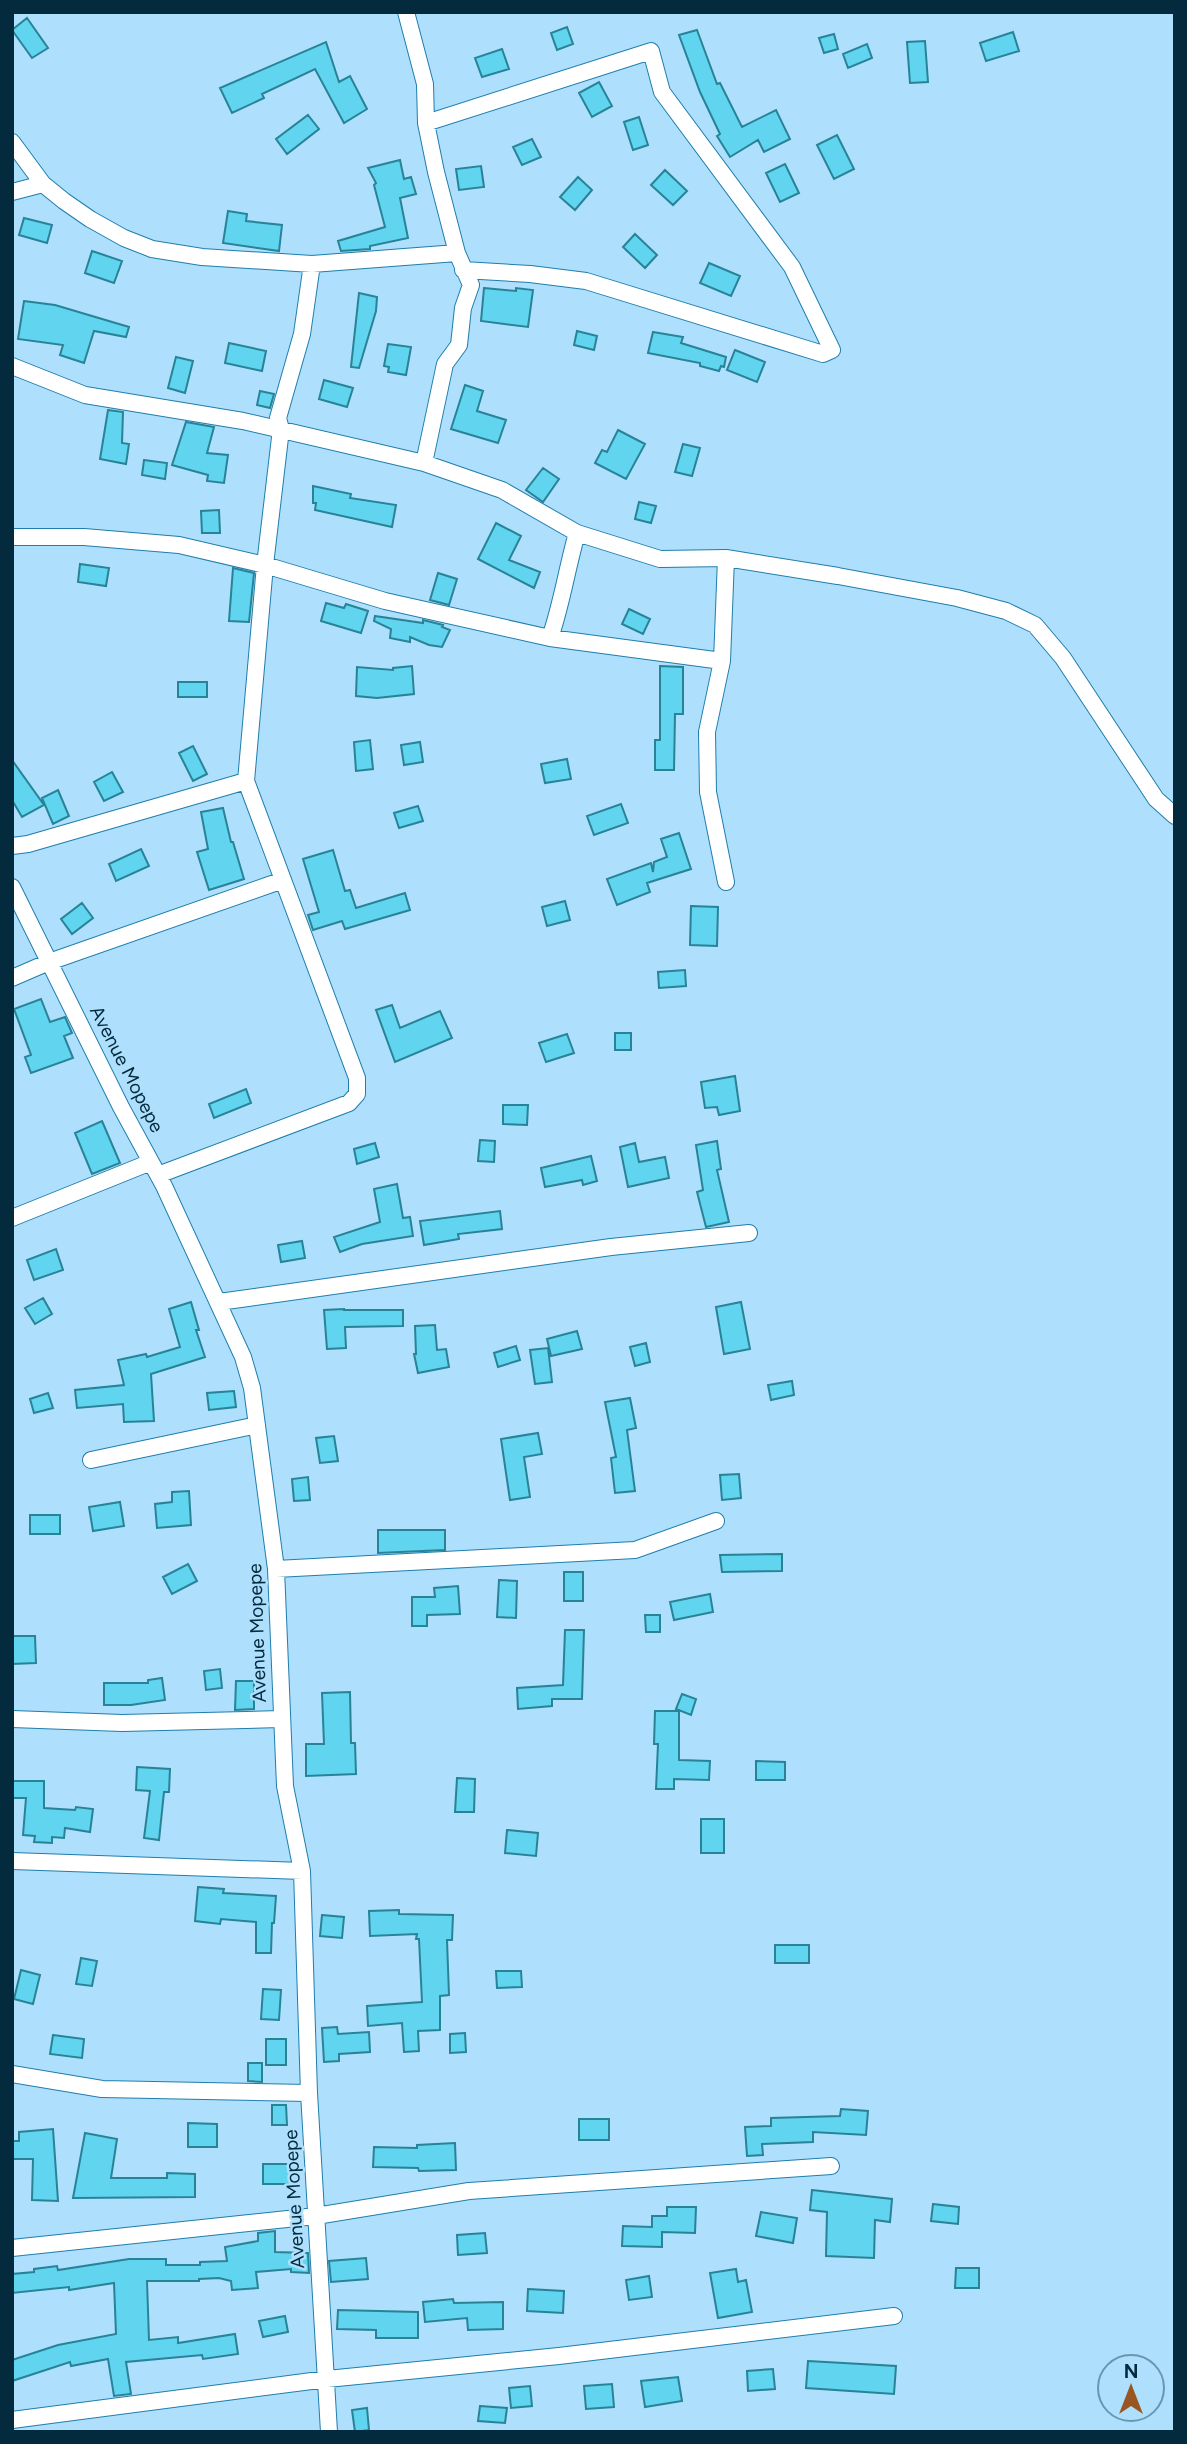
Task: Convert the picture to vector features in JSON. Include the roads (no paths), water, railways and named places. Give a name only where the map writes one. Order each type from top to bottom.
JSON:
[{"type":"street","points":[[406,12],[425,84],[426,123],[457,253],[471,285],[463,308],[459,345],[445,364],[424,463]]},
{"type":"street","points":[[426,123],[651,51],[662,92],[792,267],[832,350],[823,354],[586,281],[463,270]]},
{"type":"street","points":[[12,142],[43,184],[90,219],[152,250],[202,257],[312,264],[457,253]]},
{"type":"street","points":[[12,192],[43,184]]},
{"type":"street","points":[[12,1218],[349,1102],[356,1094],[357,1078],[246,781],[265,565],[281,429],[278,418],[303,334],[312,264]]},
{"type":"street","points":[[12,366],[85,395],[281,429],[424,463],[502,490],[577,533],[660,559],[726,558],[957,598],[1006,611],[1035,625],[1077,677],[1156,799],[1175,816]]},
{"type":"street","points":[[550,638],[562,603],[563,583],[577,533]]},
{"type":"street","points":[[12,537],[84,537],[179,545],[265,565],[385,601],[550,638],[722,660]]},
{"type":"street","points":[[726,558],[722,660],[707,732],[708,792],[726,882]]},
{"type":"street","points":[[12,846],[28,845],[246,781]]},
{"type":"street","points":[[12,978],[49,962],[283,880]]},
{"type":"street","name":"Avenue Mopepe","points":[[12,887],[121,1107],[155,1168],[219,1302],[243,1357],[252,1388],[276,1569],[285,1786],[302,1871],[309,2093],[329,2432]]},
{"type":"street","points":[[219,1302],[611,1247],[749,1233]]},
{"type":"street","points":[[91,1460],[257,1425]]},
{"type":"street","points":[[276,1569],[635,1550],[716,1521]]},
{"type":"street","points":[[12,1719],[122,1723],[281,1719]]},
{"type":"street","points":[[12,1861],[302,1871]]},
{"type":"street","points":[[12,2074],[103,2089],[309,2093]]},
{"type":"street","points":[[12,2248],[316,2216],[469,2191],[831,2166]]},
{"type":"street","points":[[12,2420],[327,2379],[559,2356],[894,2316]]}]
